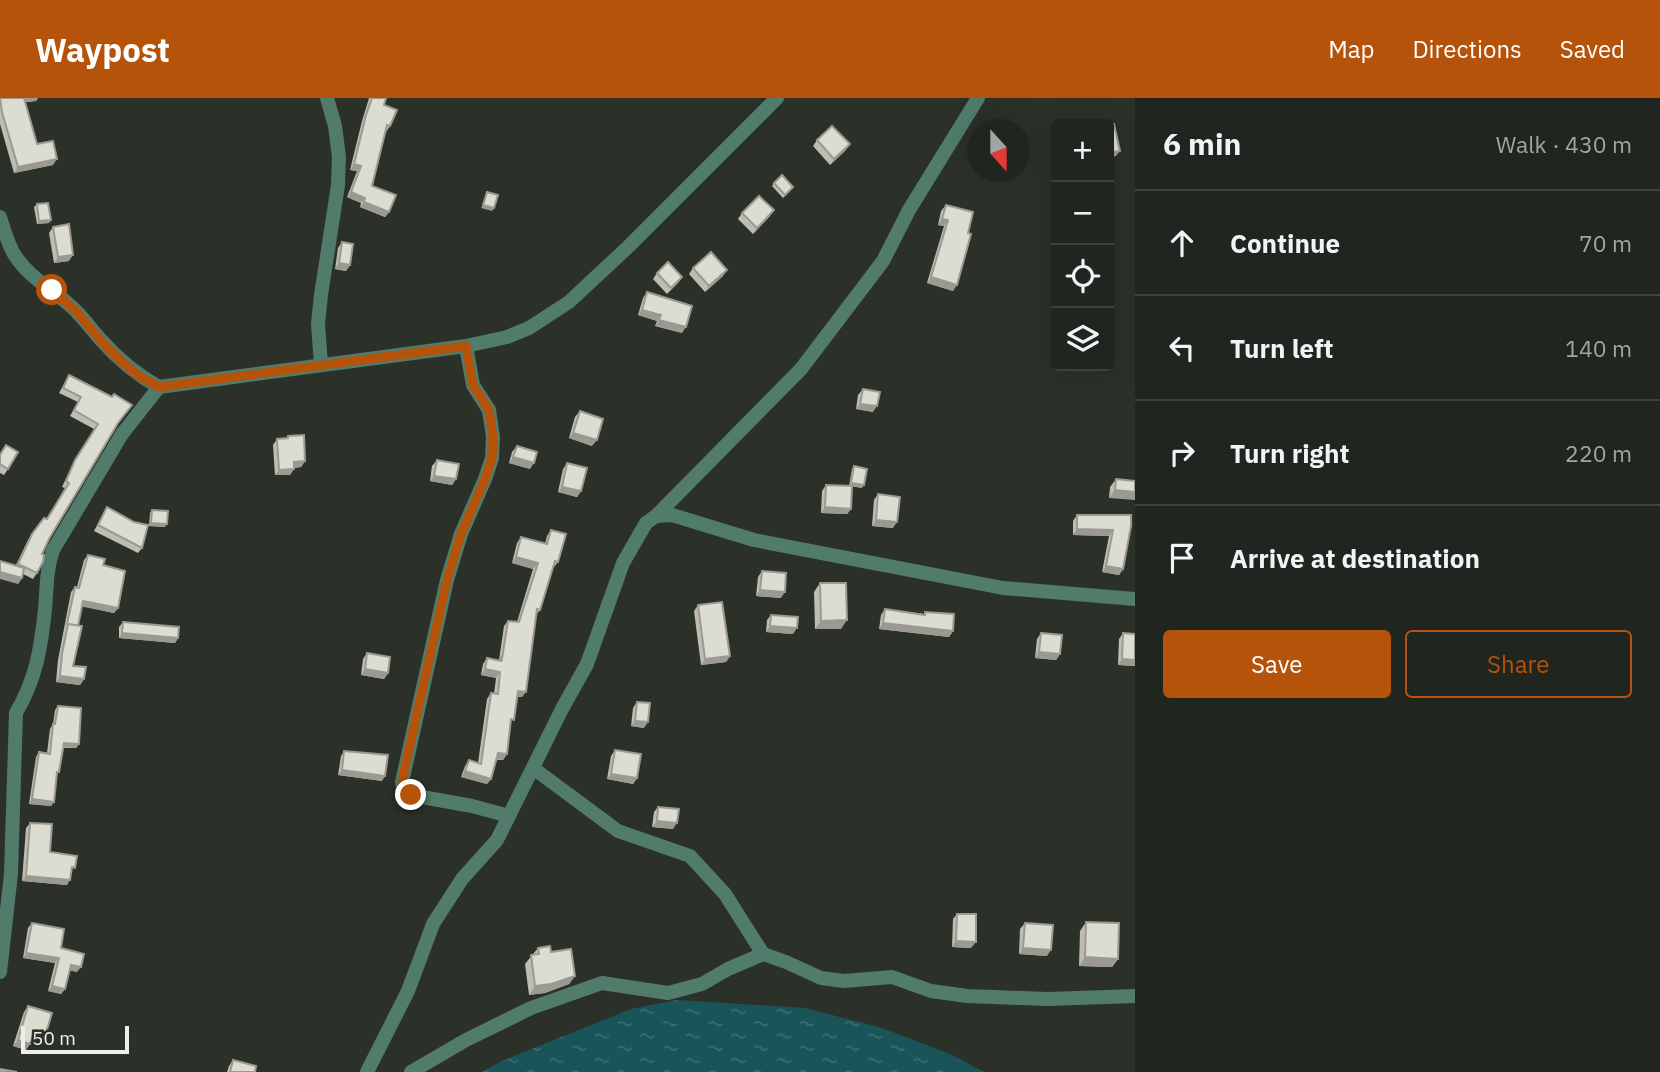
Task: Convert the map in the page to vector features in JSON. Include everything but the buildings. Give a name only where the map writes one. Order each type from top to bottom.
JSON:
[{"type":"street","points":[[321,365],[318,324],[338,185],[339,157],[335,126],[327,98]]},
{"type":"street","points":[[0,217],[15,257],[31,275],[76,311],[121,361],[139,376],[159,387],[466,346],[507,337],[529,328],[569,302],[777,98]]},
{"type":"street","points":[[366,1072],[408,991],[433,924],[462,879],[497,840],[587,664],[623,563],[646,523],[802,369],[883,261],[909,210],[978,98]]},
{"type":"street","points":[[466,346],[473,385],[489,410],[493,437],[492,458],[461,534],[447,580],[402,782],[403,788],[411,795],[509,816]]},
{"type":"street","points":[[0,972],[11,874],[16,713],[39,659],[46,574],[53,550],[122,435],[159,387]]},
{"type":"street","points":[[656,516],[672,515],[754,540],[1003,588],[1135,599]]},
{"type":"street","points":[[533,768],[618,831],[690,856],[725,894],[763,954],[821,978],[844,981],[892,977],[931,991],[967,996],[1048,999],[1135,996]]},
{"type":"street","points":[[411,1072],[466,1040],[531,1008],[602,983],[668,993],[702,984],[763,954]]},
{"type":"water","points":[[677,1000],[805,1008],[882,1028],[950,1054],[984,1072],[482,1072],[502,1061],[631,1009]]},
{"type":"route","points":[[52,290],[76,311],[121,361],[139,376],[159,387],[466,346],[473,385],[489,410],[493,437],[492,458],[461,534],[447,580],[403,776],[403,788],[411,795]]}]
